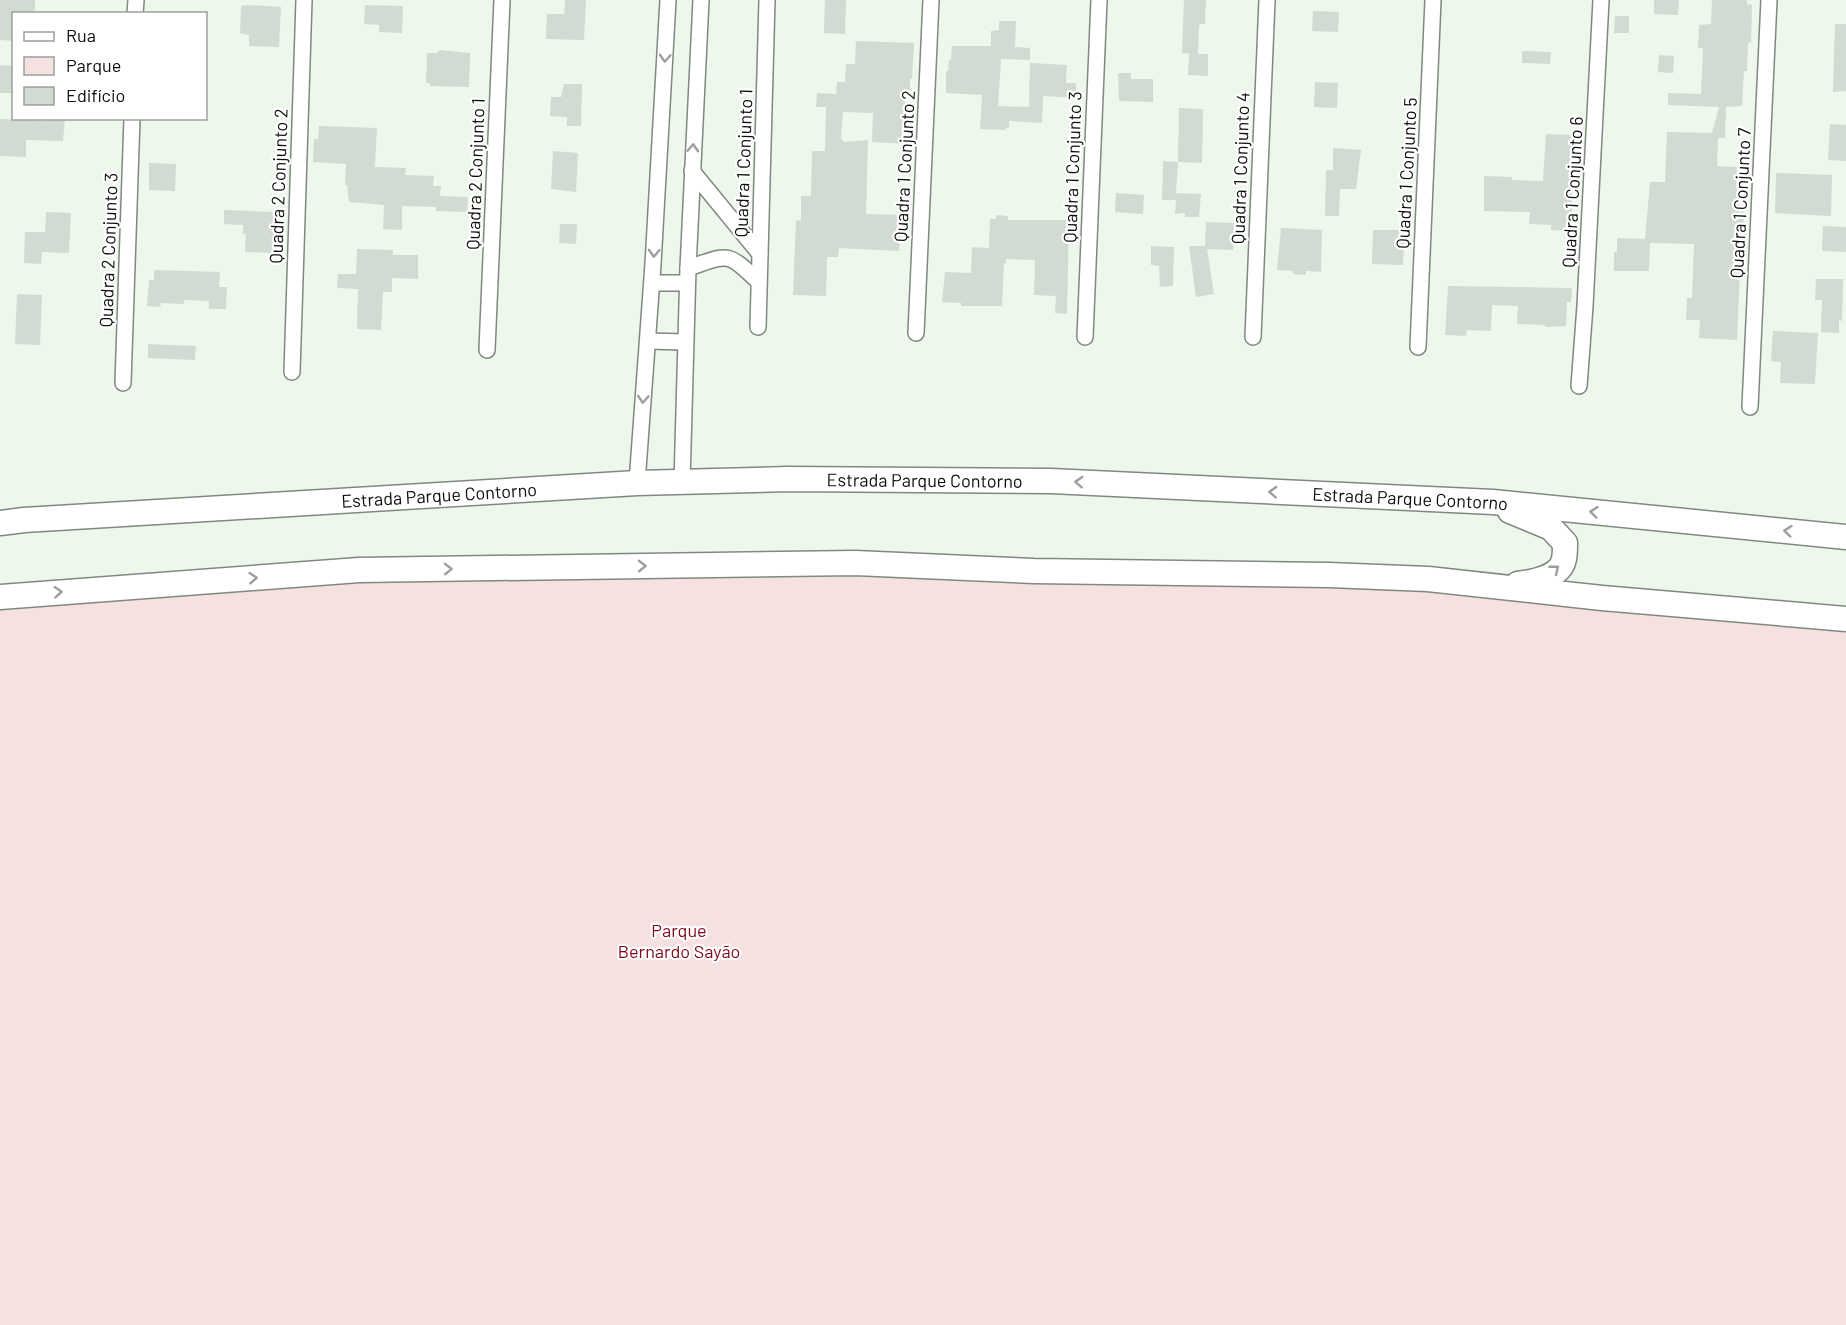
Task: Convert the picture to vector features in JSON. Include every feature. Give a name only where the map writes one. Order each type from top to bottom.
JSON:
[{"type":"main road","name":"Estrada Parque Contorno","points":[[0,523],[637,483],[788,479],[1051,481],[1493,502],[1846,537]]},
{"type":"main road","points":[[1493,502],[1551,528],[1565,543],[1564,560],[1560,567],[1551,574],[1535,581],[1501,587]]},
{"type":"main road","points":[[0,597],[359,570],[855,563],[1046,571],[1329,575],[1428,579],[1846,619]]},
{"type":"street","name":"Quadra 2 Conjunto 2","points":[[292,372],[304,0]]},
{"type":"street","name":"Quadra 2 Conjunto 1","points":[[488,350],[502,0]]},
{"type":"street","points":[[637,483],[652,283],[668,0]]},
{"type":"street","points":[[682,482],[687,276],[701,0]]},
{"type":"street","name":"Quadra 1 Conjunto 1","points":[[758,327],[767,0]]},
{"type":"street","name":"Quadra 1 Conjunto 2","points":[[916,333],[931,0]]},
{"type":"street","name":"Quadra 1 Conjunto 3","points":[[1085,337],[1099,0]]},
{"type":"street","name":"Quadra 1 Conjunto 4","points":[[1253,337],[1267,0]]},
{"type":"street","name":"Quadra 1 Conjunto 5","points":[[1418,347],[1433,0]]},
{"type":"street","name":"Quadra 1 Conjunto 6","points":[[1579,386],[1586,295],[1601,0]]},
{"type":"street","name":"Quadra 1 Conjunto 7","points":[[1750,407],[1769,0]]},
{"type":"street","name":"Quadra 2 Conjunto 3","points":[[123,383],[132,120]]},
{"type":"street","points":[[692,171],[760,254]]},
{"type":"street","points":[[652,283],[687,276],[725,256],[735,260],[759,282]]},
{"type":"street","points":[[648,341],[685,342]]},
{"type":"green space","name":"Parque Bernardo Sayão","points":[[628,559],[1258,574],[1846,617],[1846,1325],[0,1325],[0,602]]},
{"type":"building","points":[[0,0],[35,0],[35,12],[12,12],[12,41],[0,40]]},
{"type":"building","points":[[565,0],[586,0],[584,40],[546,39],[547,14],[564,14]]},
{"type":"building","points":[[825,0],[846,0],[845,34],[824,33]]},
{"type":"building","points":[[1184,0],[1206,0],[1205,24],[1199,26],[1198,54],[1208,54],[1208,76],[1188,75],[1189,54],[1193,54],[1182,53]]},
{"type":"building","points":[[1654,0],[1679,0],[1678,15],[1654,14]]},
{"type":"building","points":[[1712,0],[1747,0],[1747,4],[1752,5],[1751,42],[1748,43],[1747,71],[1744,71],[1742,106],[1726,107],[1725,138],[1718,138],[1717,166],[1737,167],[1736,187],[1739,187],[1739,212],[1744,212],[1743,232],[1738,232],[1736,271],[1740,271],[1737,340],[1699,338],[1700,320],[1686,320],[1687,298],[1692,298],[1694,244],[1650,243],[1649,271],[1614,271],[1617,238],[1645,239],[1650,182],[1665,182],[1667,132],[1712,133],[1719,107],[1668,105],[1668,93],[1701,94],[1703,48],[1698,48],[1699,25],[1711,24]]},
{"type":"building","points":[[365,5],[403,6],[402,33],[379,32],[379,25],[364,24]]},
{"type":"building","points":[[241,6],[281,7],[279,47],[249,46],[249,35],[240,33]]},
{"type":"building","points":[[1313,11],[1339,12],[1338,32],[1312,31]]},
{"type":"building","points":[[1615,16],[1629,16],[1629,33],[1614,33]]},
{"type":"building","points":[[999,21],[1016,21],[1015,47],[1030,48],[1030,60],[1001,59],[998,106],[1029,107],[1030,63],[1067,65],[1066,83],[1076,83],[1076,98],[1043,96],[1042,123],[1009,121],[1009,128],[1006,130],[980,129],[982,95],[946,93],[946,71],[948,71],[949,60],[951,60],[952,46],[991,46],[991,31],[999,30]]},
{"type":"building","points":[[1835,24],[1846,24],[1846,91],[1833,92]]},
{"type":"building","points":[[856,41],[914,43],[910,90],[905,92],[905,144],[872,142],[873,113],[843,112],[841,139],[843,142],[868,140],[866,214],[902,215],[899,251],[839,248],[838,257],[827,257],[826,296],[793,295],[796,220],[801,221],[801,196],[811,196],[812,151],[825,151],[826,107],[816,107],[817,93],[836,94],[837,82],[845,82],[846,64],[855,64]]},
{"type":"building","points":[[439,50],[470,53],[469,87],[430,86],[430,83],[426,83],[427,53],[437,53]]},
{"type":"building","points":[[1522,51],[1551,52],[1550,64],[1522,63]]},
{"type":"building","points":[[1659,55],[1674,56],[1673,73],[1658,72]]},
{"type":"building","points":[[0,65],[12,66],[12,93],[0,93]]},
{"type":"building","points":[[1118,73],[1131,73],[1131,79],[1153,79],[1153,102],[1119,101]]},
{"type":"building","points":[[1315,82],[1338,83],[1337,108],[1314,107]]},
{"type":"building","points":[[564,84],[582,84],[581,126],[567,126],[567,117],[550,116],[551,97],[561,97]]},
{"type":"building","points":[[1179,108],[1203,109],[1202,163],[1178,162]]},
{"type":"building","points":[[0,119],[65,120],[63,141],[26,140],[26,157],[0,156]]},
{"type":"building","points":[[1830,124],[1846,125],[1846,161],[1828,160]]},
{"type":"building","points":[[319,126],[377,128],[375,167],[406,168],[405,175],[434,176],[433,186],[441,186],[440,196],[468,197],[467,212],[436,211],[436,207],[402,206],[402,230],[383,229],[384,205],[349,202],[347,185],[345,185],[346,164],[313,162],[314,139],[318,139]]},
{"type":"building","points":[[1546,134],[1574,135],[1571,231],[1551,230],[1551,225],[1529,224],[1530,212],[1484,211],[1484,176],[1543,181]]},
{"type":"building","points":[[1333,148],[1361,150],[1356,189],[1340,189],[1339,216],[1325,216],[1326,170],[1333,170]]},
{"type":"building","points":[[553,151],[578,153],[576,192],[551,189]]},
{"type":"building","points":[[1163,161],[1178,162],[1176,193],[1201,194],[1199,217],[1185,217],[1185,213],[1175,214],[1176,200],[1162,200]]},
{"type":"building","points":[[149,163],[176,164],[175,191],[149,190]]},
{"type":"building","points":[[1776,173],[1832,175],[1831,216],[1775,213]]},
{"type":"building","points":[[1116,193],[1144,195],[1143,214],[1115,212]]},
{"type":"building","points":[[224,210],[276,212],[274,253],[245,252],[246,234],[243,234],[243,225],[224,224]]},
{"type":"building","points":[[46,212],[71,213],[69,253],[42,252],[41,264],[24,263],[25,232],[45,232]]},
{"type":"building","points":[[996,215],[1008,216],[1008,220],[1069,220],[1067,314],[1055,313],[1056,296],[1034,295],[1035,260],[1006,259],[1002,306],[961,306],[961,303],[942,302],[945,272],[971,273],[972,247],[989,248],[990,219],[996,219]]},
{"type":"building","points":[[1206,222],[1234,223],[1233,250],[1207,249],[1214,294],[1196,297],[1189,246],[1205,246]]},
{"type":"building","points":[[560,224],[577,224],[576,244],[559,243]]},
{"type":"building","points":[[1823,226],[1846,227],[1846,252],[1822,251]]},
{"type":"building","points":[[1281,228],[1322,230],[1321,272],[1306,271],[1306,275],[1277,270]]},
{"type":"building","points":[[1373,230],[1405,230],[1403,265],[1372,264]]},
{"type":"building","points":[[1151,246],[1174,247],[1173,286],[1160,287],[1159,266],[1151,265]]},
{"type":"building","points":[[357,249],[393,250],[393,255],[418,255],[418,279],[392,278],[392,292],[383,292],[381,330],[357,329],[358,289],[337,288],[338,274],[356,274]]},
{"type":"building","points":[[154,270],[220,272],[219,287],[227,287],[226,309],[209,309],[209,301],[184,300],[184,304],[161,303],[160,307],[147,306],[149,280],[154,280]]},
{"type":"building","points":[[1816,279],[1843,279],[1842,321],[1839,320],[1839,333],[1821,332],[1822,300],[1815,300]]},
{"type":"building","points":[[1448,286],[1572,288],[1571,302],[1567,302],[1566,326],[1545,327],[1545,325],[1517,324],[1518,306],[1492,305],[1491,331],[1467,330],[1466,336],[1445,335]]},
{"type":"building","points":[[17,294],[42,295],[40,345],[15,344]]},
{"type":"building","points":[[1773,331],[1818,333],[1815,384],[1780,383],[1781,362],[1771,361]]},
{"type":"building","points":[[148,344],[196,346],[195,360],[148,358]]}]
